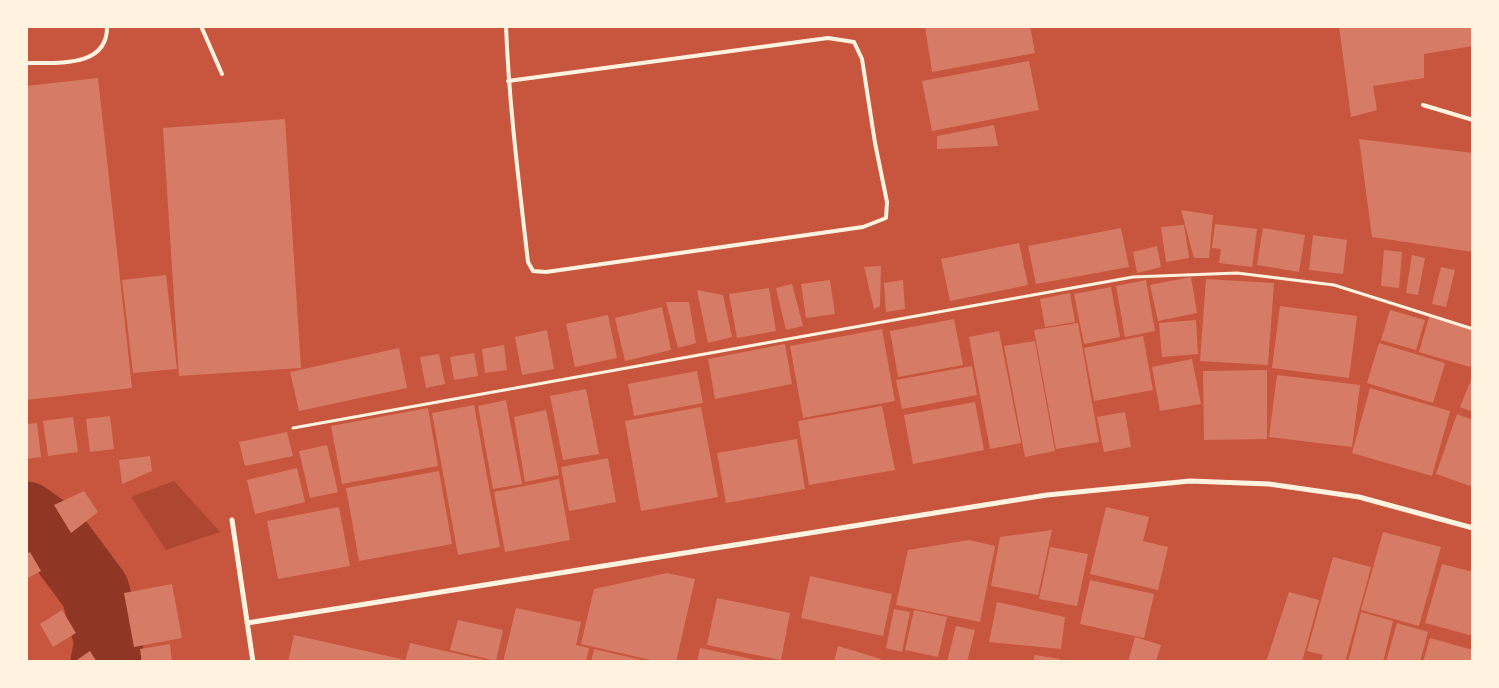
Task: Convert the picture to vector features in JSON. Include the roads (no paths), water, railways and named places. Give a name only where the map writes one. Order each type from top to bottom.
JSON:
[{"type":"street","points":[[247,623],[1047,495],[1190,482],[1269,484],[1359,497],[1473,528]]},
{"type":"street","points":[[232,520],[253,662]]},
{"type":"lane","points":[[26,63],[79,61],[93,56],[103,48],[107,36],[107,26]]},
{"type":"lane","points":[[200,26],[222,74]]},
{"type":"lane","points":[[506,26],[508,81],[528,262],[534,272],[546,272],[863,226],[886,218],[887,202],[875,143],[862,59],[854,42],[828,38],[508,81]]},
{"type":"lane","points":[[1423,105],[1473,120]]},
{"type":"waterway","points":[[26,516],[55,537],[95,591],[109,642],[105,662]]}]
